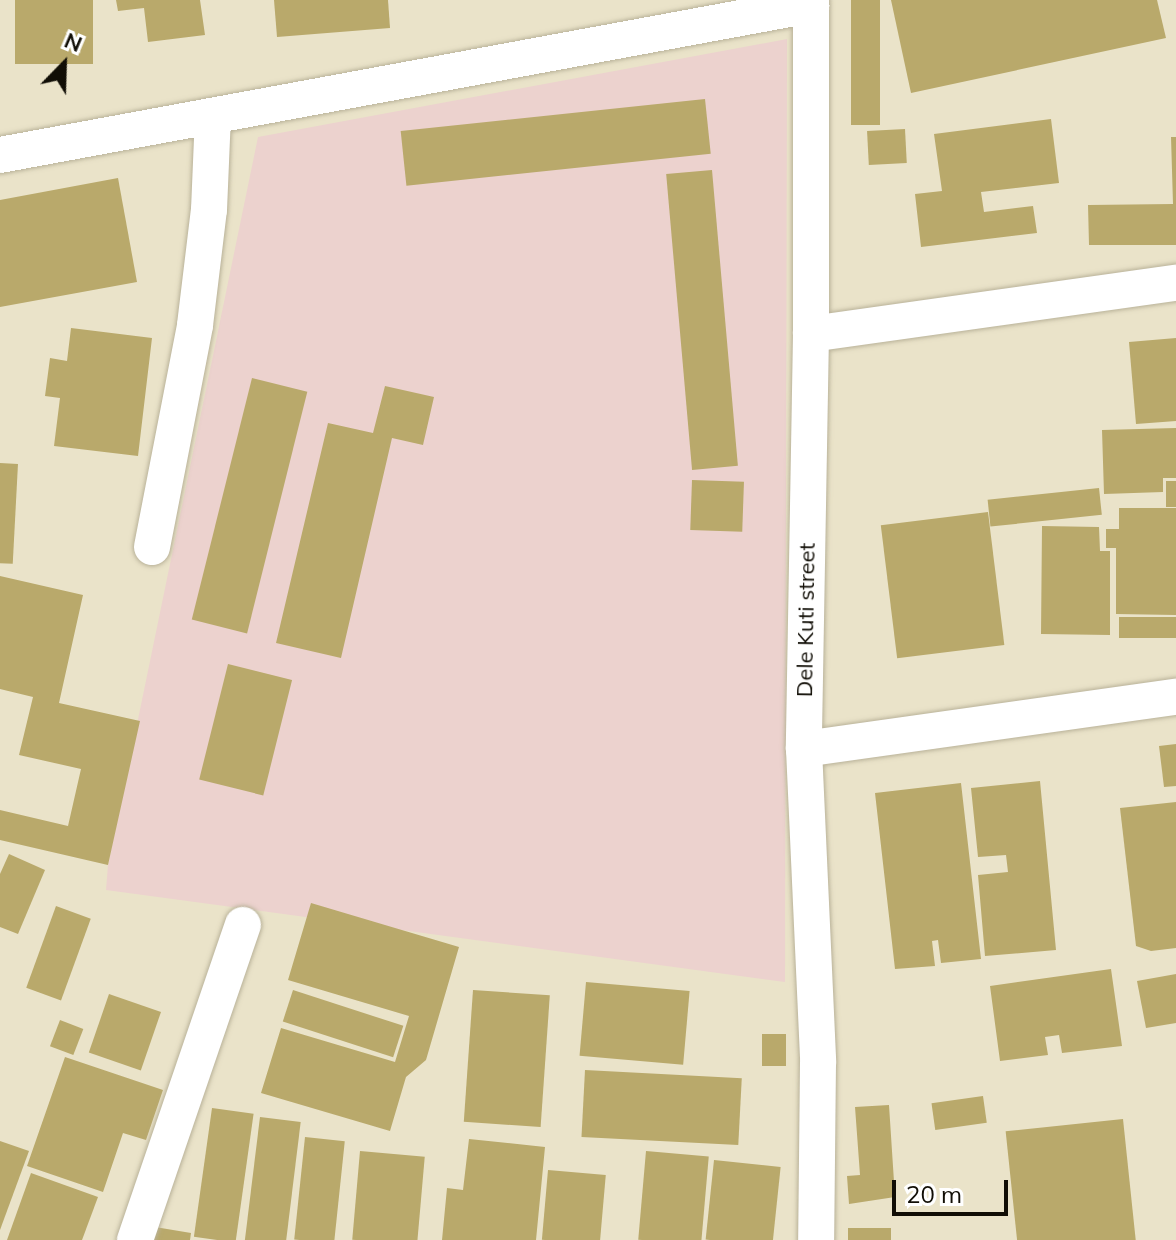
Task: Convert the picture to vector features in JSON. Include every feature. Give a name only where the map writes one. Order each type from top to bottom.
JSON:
[{"type":"street","points":[[0,155],[811,2]]},
{"type":"street","name":"Dele Kuti street","points":[[811,2],[811,334],[804,749],[818,1063],[816,1240]]},
{"type":"street","points":[[152,547],[195,325],[209,210],[213,116]]},
{"type":"street","points":[[811,334],[1176,283]]},
{"type":"street","points":[[804,749],[1176,697]]},
{"type":"street","points":[[135,1240],[243,925]]},
{"type":"shaded area","points":[[787,39],[785,982],[106,890],[108,865],[258,137]]},
{"type":"building","points":[[15,0],[93,0],[93,64],[15,64]]},
{"type":"building","points":[[116,0],[200,0],[205,35],[148,42],[144,8],[118,11]]},
{"type":"building","points":[[274,0],[388,0],[390,28],[277,37]]},
{"type":"building","points":[[851,0],[880,0],[880,125],[851,125]]},
{"type":"building","points":[[891,0],[1157,0],[1166,38],[911,93]]},
{"type":"building","points":[[705,99],[711,154],[406,186],[401,131]]},
{"type":"building","points":[[1051,119],[1059,183],[981,192],[984,212],[1033,206],[1037,233],[921,247],[915,194],[942,191],[934,134]]},
{"type":"building","points":[[905,129],[907,163],[869,165],[867,131]]},
{"type":"building","points":[[1171,137],[1176,137],[1176,245],[1089,245],[1088,205],[1173,204]]},
{"type":"building","points":[[712,170],[738,466],[692,470],[666,174]]},
{"type":"building","points":[[118,178],[137,282],[0,307],[0,200]]},
{"type":"building","points":[[71,328],[152,338],[138,456],[54,446],[60,398],[45,396],[50,358],[67,361]]},
{"type":"building","points":[[1176,338],[1176,421],[1136,424],[1129,342]]},
{"type":"building","points":[[252,378],[307,392],[247,633],[192,620]]},
{"type":"building","points":[[385,386],[434,397],[423,445],[392,438],[341,658],[276,643],[328,423],[373,433]]},
{"type":"building","points":[[1176,428],[1176,478],[1163,478],[1163,492],[1104,494],[1102,430]]},
{"type":"building","points":[[0,463],[18,464],[13,564],[0,563]]},
{"type":"building","points":[[692,480],[744,482],[742,532],[690,530]]},
{"type":"building","points":[[1166,481],[1176,481],[1176,507],[1166,507]]},
{"type":"building","points":[[1099,488],[1102,515],[990,527],[988,500]]},
{"type":"building","points":[[1119,508],[1176,508],[1176,615],[1116,614],[1116,548],[1106,548],[1106,529],[1119,529]]},
{"type":"building","points":[[988,512],[1004,645],[897,658],[881,525]]},
{"type":"building","points":[[1042,526],[1099,527],[1100,551],[1110,551],[1110,635],[1041,634]]},
{"type":"building","points":[[0,576],[83,595],[59,703],[140,721],[108,865],[0,840],[0,810],[68,826],[81,769],[19,755],[33,697],[0,689]]},
{"type":"building","points":[[1119,617],[1176,617],[1176,638],[1119,638]]},
{"type":"building","points":[[228,664],[292,680],[263,795],[199,779]]},
{"type":"building","points":[[1176,744],[1176,786],[1164,787],[1159,746]]},
{"type":"building","points":[[1040,781],[1056,950],[985,956],[978,875],[1008,872],[1006,855],[978,857],[971,788]]},
{"type":"building","points":[[961,783],[981,959],[941,963],[938,940],[932,941],[935,966],[895,969],[875,793]]},
{"type":"building","points":[[1176,802],[1176,948],[1151,951],[1136,946],[1120,808]]},
{"type":"building","points":[[9,854],[45,870],[18,934],[0,927],[0,874]]},
{"type":"building","points":[[311,903],[459,947],[426,1060],[406,1077],[390,1131],[261,1093],[281,1028],[395,1062],[409,1016],[288,980]]},
{"type":"building","points":[[56,906],[91,919],[61,1000],[26,988]]},
{"type":"building","points":[[1111,969],[1122,1046],[1062,1053],[1059,1035],[1045,1037],[1048,1055],[1000,1061],[990,986]]},
{"type":"building","points":[[1176,974],[1176,1023],[1146,1028],[1137,981]]},
{"type":"building","points":[[586,982],[690,991],[683,1065],[580,1056]]},
{"type":"building","points":[[293,990],[403,1026],[393,1057],[283,1021]]},
{"type":"building","points":[[473,990],[550,995],[541,1127],[464,1122]]},
{"type":"building","points":[[109,994],[161,1012],[141,1071],[89,1053]]},
{"type":"building","points":[[60,1020],[83,1029],[73,1055],[50,1046]]},
{"type":"building","points":[[762,1034],[786,1034],[786,1066],[762,1066]]},
{"type":"building","points":[[65,1057],[163,1090],[146,1140],[123,1133],[103,1192],[27,1166]]},
{"type":"building","points":[[585,1070],[742,1078],[738,1145],[581,1137]]},
{"type":"building","points":[[983,1096],[987,1123],[935,1130],[932,1103]]},
{"type":"building","points":[[889,1105],[895,1197],[849,1204],[847,1176],[860,1175],[855,1107]]},
{"type":"building","points":[[212,1108],[254,1114],[236,1240],[194,1237]]},
{"type":"building","points":[[260,1117],[301,1122],[286,1240],[245,1240]]},
{"type":"building","points":[[1123,1119],[1136,1240],[1017,1240],[1006,1131]]},
{"type":"building","points":[[305,1137],[345,1141],[334,1240],[294,1239]]},
{"type":"building","points":[[469,1139],[545,1147],[536,1240],[442,1240],[447,1188],[463,1190]]},
{"type":"building","points":[[0,1141],[29,1151],[0,1230]]},
{"type":"building","points":[[360,1151],[425,1157],[417,1240],[352,1240]]},
{"type":"building","points":[[646,1151],[709,1156],[701,1240],[638,1240]]},
{"type":"building","points":[[714,1160],[781,1167],[773,1240],[706,1240]]},
{"type":"building","points":[[548,1170],[606,1175],[600,1240],[542,1240]]},
{"type":"building","points":[[31,1173],[98,1197],[82,1240],[7,1240]]},
{"type":"building","points":[[155,1227],[191,1233],[190,1240],[153,1240]]},
{"type":"building","points":[[848,1228],[891,1228],[891,1240],[848,1240]]}]
